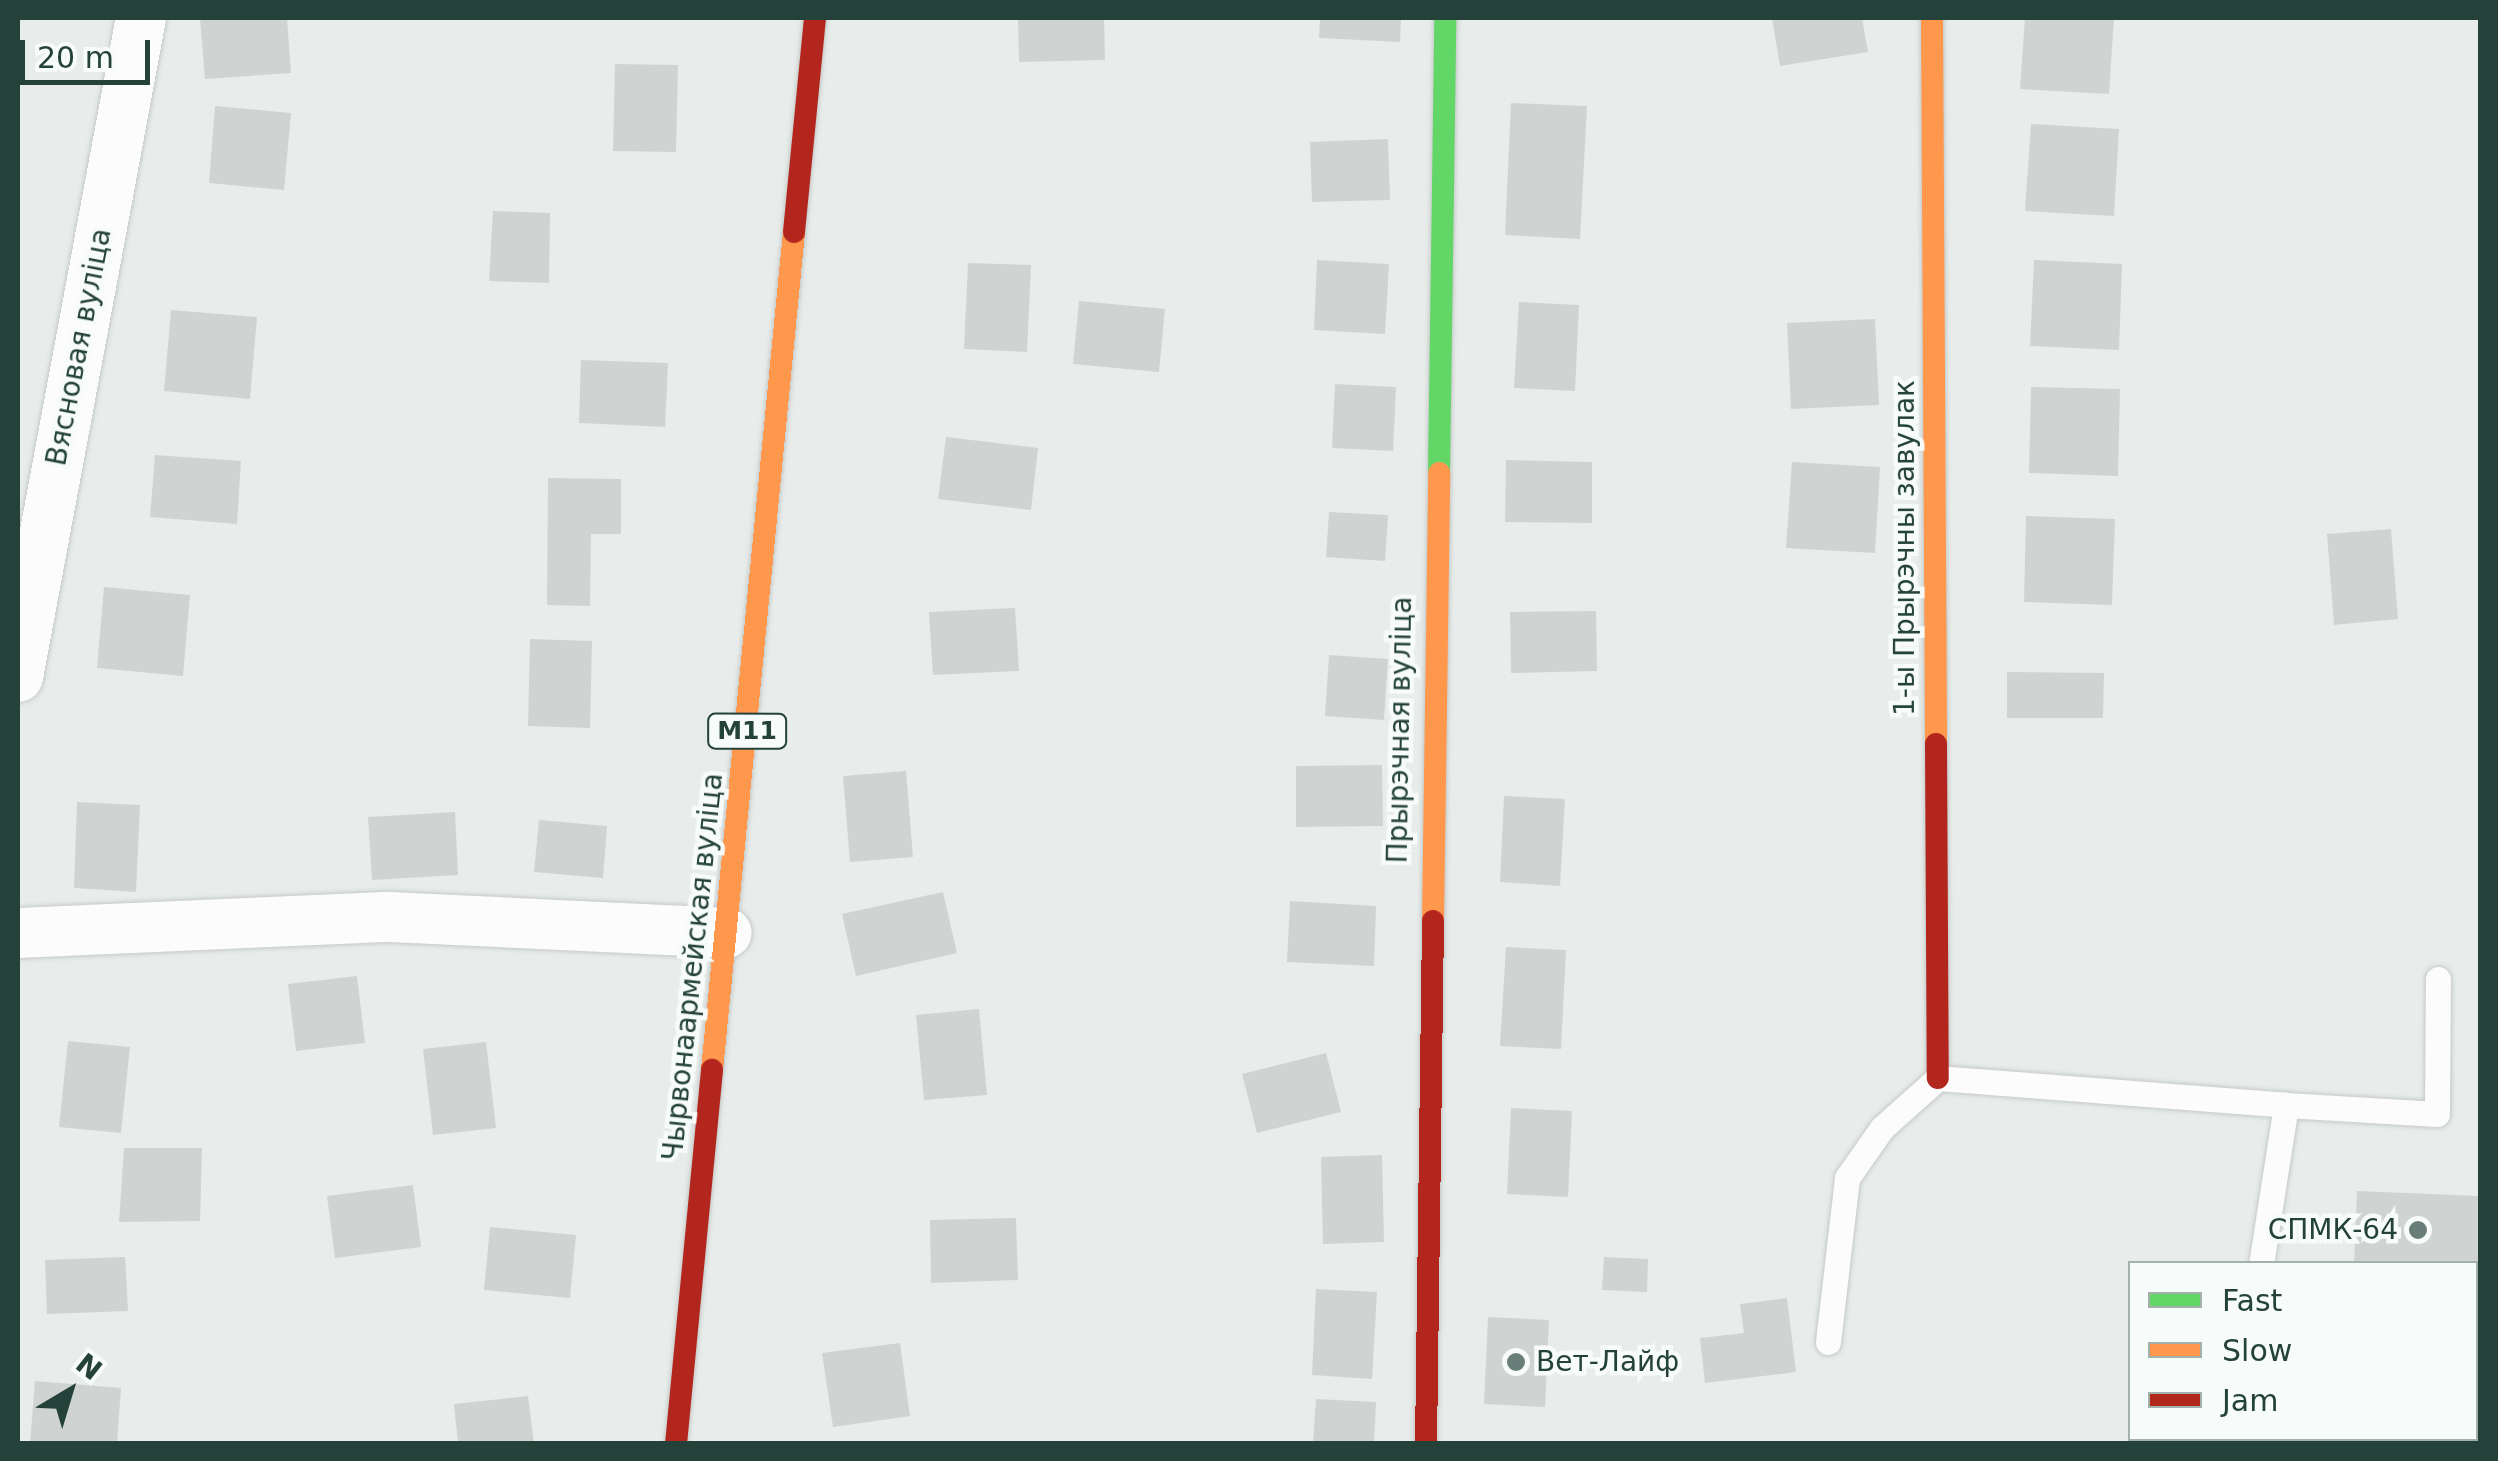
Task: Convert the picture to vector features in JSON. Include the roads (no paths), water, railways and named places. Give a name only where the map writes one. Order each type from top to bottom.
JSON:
[{"type":"main road","name":"Чырвонаармейская вуліца","points":[[676,1444],[816,18]]},
{"type":"main road","name":"Прырэчная вуліца","points":[[1426,1444],[1445,18]]},
{"type":"main road","name":"1-ы Прырэчны завулак","points":[[1932,18],[1938,1078]]},
{"type":"street","name":"Вясновая вуліца","points":[[18,677],[141,18]]},
{"type":"street","points":[[18,933],[390,917],[727,933]]},
{"type":"lane","points":[[1828,1342],[1847,1178],[1882,1128],[1938,1078],[2437,1114],[2438,980]]},
{"type":"lane","points":[[2262,1261],[2286,1105]]},
{"type":"place","name":"СПМК-64","points":[[2418,1230]]},
{"type":"place","name":"Вет-Лайф","points":[[1516,1362]]}]
